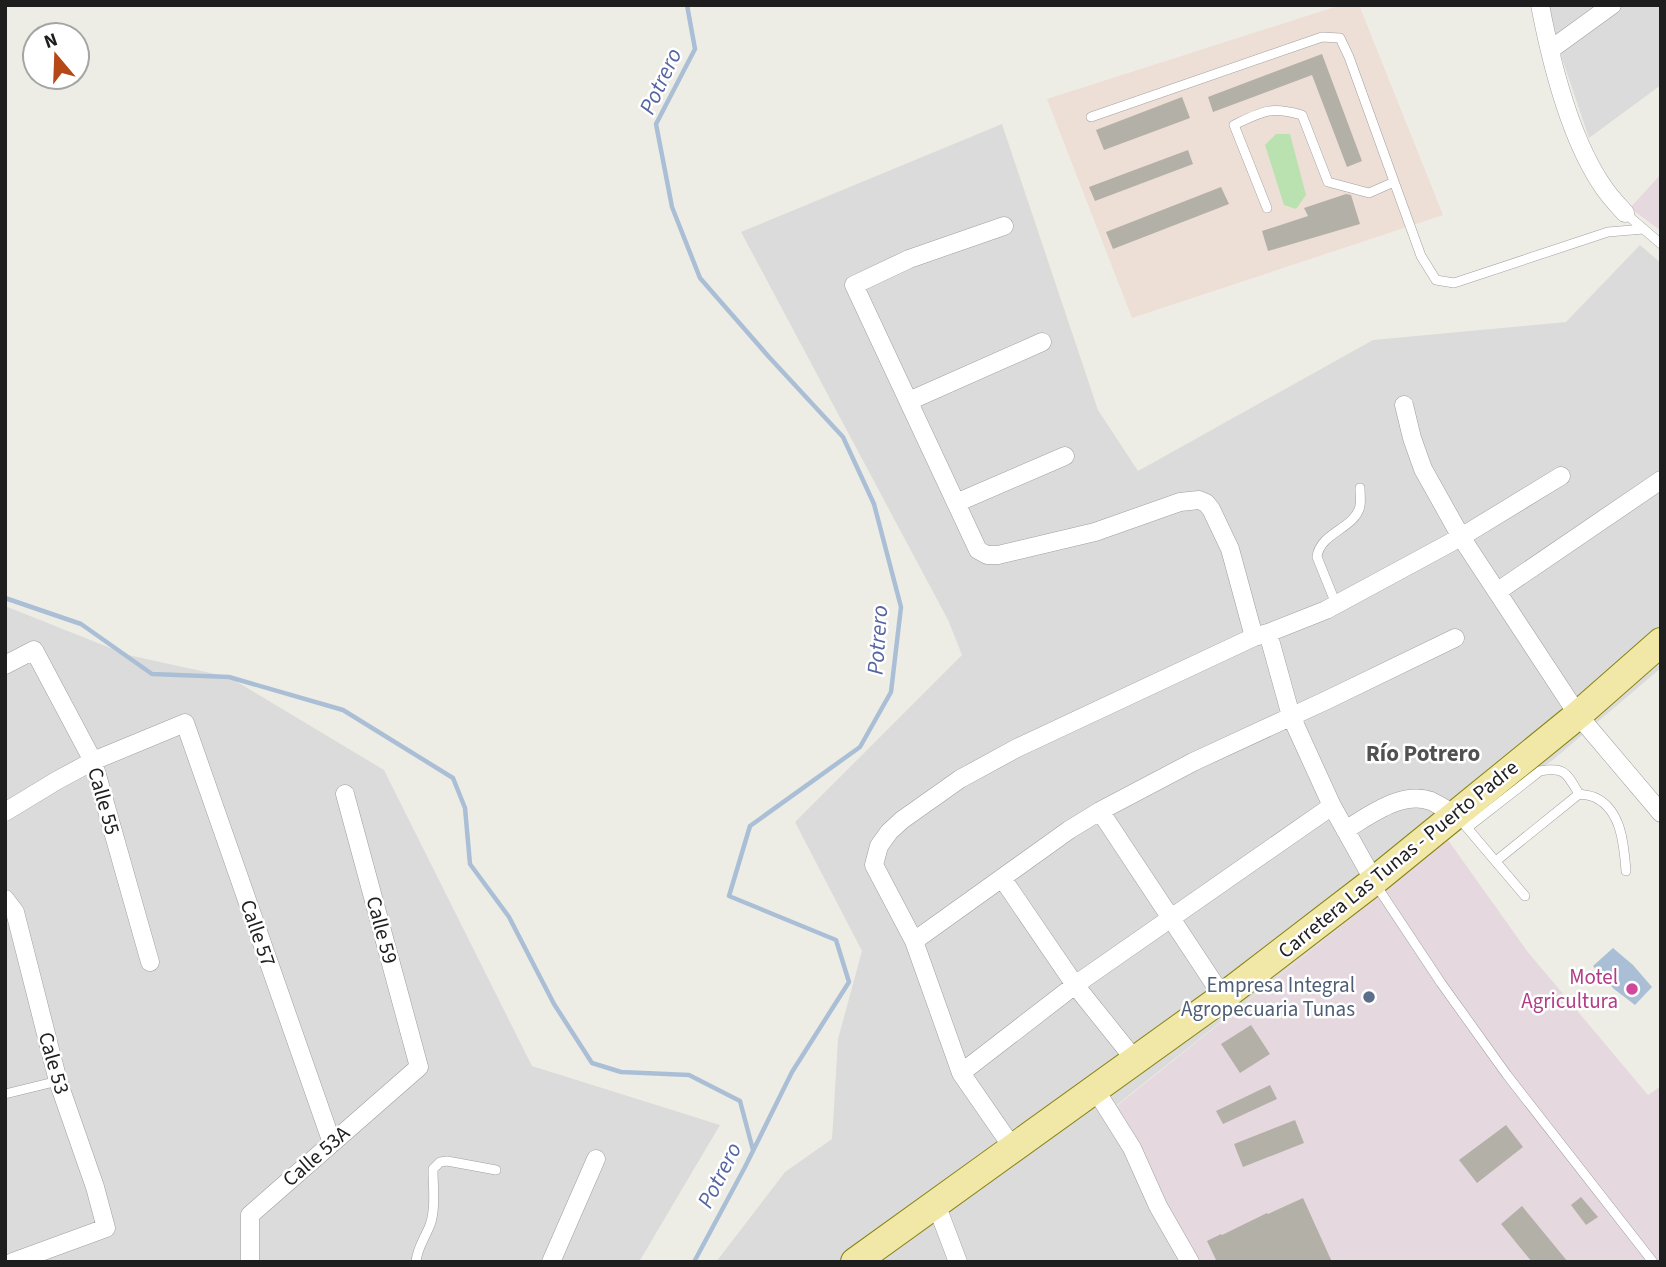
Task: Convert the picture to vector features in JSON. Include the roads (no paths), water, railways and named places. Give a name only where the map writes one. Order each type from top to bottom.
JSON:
[{"type":"main road","name":"Carretera Las Tunas - Puerto Padre","points":[[855,1262],[1223,997],[1374,881],[1461,821],[1661,642]]},
{"type":"street","points":[[1540,5],[1563,99],[1585,154],[1604,188],[1625,213]]},
{"type":"street","points":[[1550,50],[1612,5]]},
{"type":"street","points":[[1004,226],[909,259],[854,285],[978,550],[988,555],[998,555],[1096,532],[1180,502],[1199,500],[1206,503],[1230,548],[1292,716],[1332,806],[1374,881]]},
{"type":"street","points":[[909,401],[1042,342]]},
{"type":"street","points":[[1405,405],[1412,438],[1423,469],[1461,537],[1578,715],[1661,813]]},
{"type":"street","points":[[956,503],[1065,456]]},
{"type":"street","points":[[1013,1148],[961,1073],[914,941],[874,865],[879,846],[889,832],[960,779],[1017,748],[1261,635],[1336,604],[1461,537],[1561,476]]},
{"type":"street","points":[[1498,591],[1661,480]]},
{"type":"street","points":[[914,941],[1100,810],[1193,762],[1455,638]]},
{"type":"street","name":"Calle 55","points":[[5,665],[34,650],[93,761],[150,962]]},
{"type":"street","name":"Calle 57","points":[[93,761],[185,723],[332,1143]]},
{"type":"street","points":[[5,812],[56,780],[93,761]]},
{"type":"street","name":"Calle 59","points":[[345,794],[419,1067]]},
{"type":"street","points":[[1345,830],[1394,803],[1412,798],[1429,800],[1461,821]]},
{"type":"street","points":[[961,1073],[1075,985],[1332,806]]},
{"type":"street","points":[[1100,810],[1223,997]]},
{"type":"street","points":[[1002,878],[1075,985],[1135,1060]]},
{"type":"street","name":"Cale 53","points":[[5,899],[15,912],[58,1081],[95,1187],[106,1228],[13,1262]]},
{"type":"street","name":"Calle 53A","points":[[250,1262],[250,1215],[419,1067]]},
{"type":"street","points":[[1095,1089],[1132,1148],[1158,1206],[1190,1262]]},
{"type":"street","points":[[551,1262],[596,1159]]},
{"type":"street","points":[[936,1204],[958,1262]]},
{"type":"street","points":[[5,1256],[8,1262]]},
{"type":"lane","points":[[1091,117],[1322,37],[1340,38],[1421,256],[1436,280],[1454,283],[1608,232],[1644,229]]},
{"type":"lane","points":[[1267,208],[1234,125],[1261,112],[1283,110],[1302,115],[1328,182],[1369,193],[1394,182]]},
{"type":"lane","points":[[1625,213],[1661,244]]},
{"type":"lane","points":[[1336,604],[1317,552],[1326,539],[1348,523],[1357,512],[1360,506],[1360,488]]},
{"type":"lane","points":[[1525,896],[1461,821],[1540,771],[1554,768],[1563,771],[1580,794],[1595,797],[1608,807],[1617,821],[1624,848],[1626,871]]},
{"type":"lane","points":[[1496,861],[1580,794]]},
{"type":"lane","points":[[1374,881],[1441,983],[1507,1076],[1653,1262]]},
{"type":"lane","points":[[5,1094],[58,1081]]},
{"type":"lane","points":[[416,1262],[417,1252],[430,1224],[433,1208],[433,1169],[436,1165],[447,1161],[496,1170]]},
{"type":"water","points":[[1613,948],[1633,965],[1652,987],[1635,1005],[1614,989],[1593,966]]},
{"type":"waterway","name":"Potrero","points":[[687,5],[695,49],[656,124],[672,207],[700,278],[843,437],[874,504],[901,607],[891,692],[860,747],[750,826],[729,896],[836,940],[849,982],[792,1072],[694,1262]]},
{"type":"waterway","points":[[5,598],[81,624],[152,674],[229,677],[343,710],[453,778],[465,808],[470,864],[509,917],[554,1004],[592,1063],[621,1072],[689,1075],[740,1101],[753,1150]]},
{"type":"place","name":"Motel Agricultura","points":[[1632,989]]},
{"type":"place","name":"Empresa Integral Agropecuaria Tunas","points":[[1369,997]]},
{"type":"district","name":"Río Potrero","points":[[1423,753]]}]
